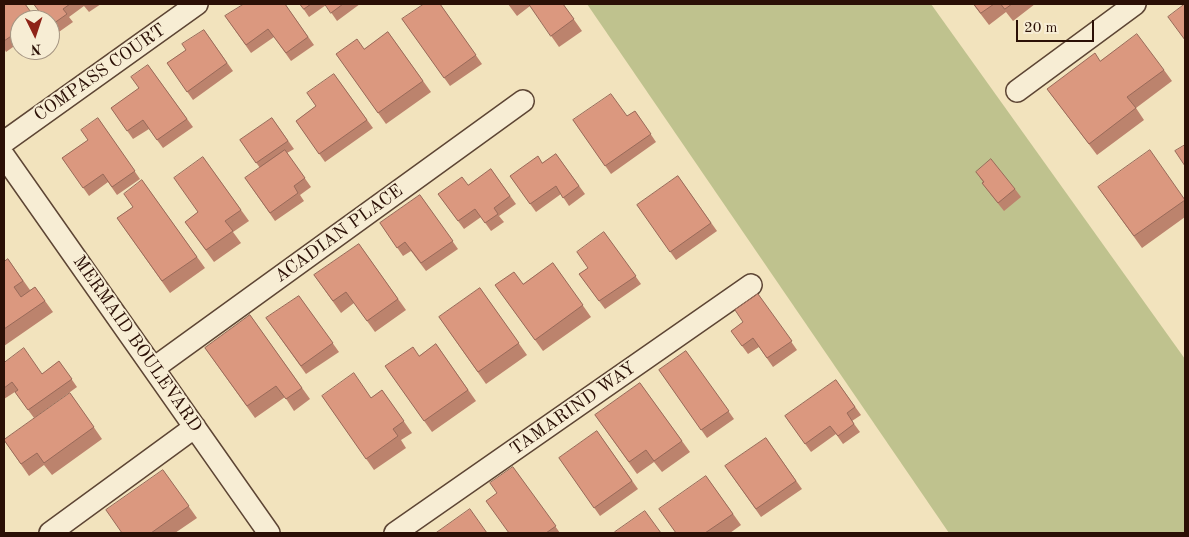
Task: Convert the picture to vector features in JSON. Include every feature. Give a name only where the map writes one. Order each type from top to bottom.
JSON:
[{"type":"street","name":"COMPASS COURT","points":[[4,142],[197,4]]},
{"type":"street","points":[[1017,91],[1136,4]]},
{"type":"street","name":"ACADIAN PLACE","points":[[154,368],[523,101]]},
{"type":"street","name":"MERMAID BOULEVARD","points":[[4,156],[269,533]]},
{"type":"street","name":"TAMARIND WAY","points":[[395,533],[751,285]]},
{"type":"street","points":[[50,533],[195,427]]},
{"type":"green space","points":[[587,4],[931,4],[1185,359],[1185,533],[949,533]]},
{"type":"building","points":[[4,4],[25,4],[29,10],[10,10],[10,37],[4,41]]},
{"type":"building","points":[[34,4],[70,4],[63,9],[67,14],[60,19],[60,10],[38,10]]},
{"type":"building","points":[[244,4],[285,4],[308,37],[286,53],[268,29],[246,45],[225,16]]},
{"type":"building","points":[[300,4],[311,4],[304,9]]},
{"type":"building","points":[[325,4],[343,4],[331,13]]},
{"type":"building","points":[[424,4],[440,4],[476,55],[444,78],[402,19]]},
{"type":"building","points":[[529,4],[563,4],[574,19],[551,36]]},
{"type":"building","points":[[974,4],[994,4],[981,13]]},
{"type":"building","points":[[1001,4],[1012,4],[1005,9]]},
{"type":"building","points":[[1185,4],[1185,40],[1168,17]]},
{"type":"building","points":[[204,30],[227,63],[187,92],[167,63],[186,50],[182,44]]},
{"type":"building","points":[[388,32],[423,81],[378,113],[336,54],[357,39],[364,49]]},
{"type":"building","points":[[1137,34],[1164,70],[1127,97],[1136,108],[1089,144],[1047,89],[1095,53],[1100,61]]},
{"type":"building","points":[[148,65],[187,119],[157,140],[143,120],[127,131],[111,108],[139,88],[131,77]]},
{"type":"building","points":[[334,74],[367,120],[319,154],[296,121],[316,106],[307,93]]},
{"type":"building","points":[[611,94],[627,116],[635,111],[651,134],[605,166],[573,120]]},
{"type":"building","points":[[98,118],[135,171],[112,187],[103,174],[83,188],[62,158],[88,140],[81,130]]},
{"type":"building","points":[[272,118],[288,141],[256,163],[240,140]]},
{"type":"building","points":[[1185,145],[1185,166],[1175,151]]},
{"type":"building","points":[[285,150],[305,178],[294,186],[298,193],[270,213],[245,178]]},
{"type":"building","points":[[1150,150],[1185,200],[1134,236],[1098,187]]},
{"type":"building","points":[[556,154],[579,186],[563,198],[556,186],[530,204],[510,176],[538,156],[542,163]]},
{"type":"building","points":[[203,157],[241,210],[225,221],[233,231],[206,250],[185,222],[198,212],[174,178]]},
{"type":"building","points":[[991,159],[1015,189],[998,203],[976,172]]},
{"type":"building","points":[[491,169],[510,196],[494,208],[498,214],[485,223],[475,209],[458,221],[438,194],[462,177],[468,185]]},
{"type":"building","points":[[678,176],[711,223],[670,252],[637,205]]},
{"type":"building","points":[[142,180],[197,257],[162,281],[117,218],[133,207],[124,194]]},
{"type":"building","points":[[420,195],[453,241],[421,263],[405,242],[397,248],[380,223]]},
{"type":"building","points":[[604,232],[636,276],[599,301],[579,274],[588,268],[577,252]]},
{"type":"building","points":[[359,244],[398,299],[367,321],[346,292],[333,301],[314,275]]},
{"type":"building","points":[[8,259],[23,281],[14,287],[21,297],[35,287],[45,301],[4,329],[4,262]]},
{"type":"building","points":[[553,263],[583,305],[535,340],[495,285],[514,272],[523,284]]},
{"type":"building","points":[[480,288],[519,343],[478,372],[439,317]]},
{"type":"building","points":[[758,294],[792,341],[767,358],[753,338],[742,346],[731,331],[743,322],[735,310]]},
{"type":"building","points":[[299,296],[333,343],[301,366],[266,318]]},
{"type":"building","points":[[250,315],[302,388],[286,399],[276,386],[247,406],[205,348]]},
{"type":"building","points":[[436,344],[468,390],[424,421],[385,366],[413,347],[419,356]]},
{"type":"building","points":[[24,348],[42,374],[59,361],[72,379],[28,410],[15,392],[18,390],[12,382],[4,388],[4,363]]},
{"type":"building","points":[[686,351],[729,411],[701,430],[659,370]]},
{"type":"building","points":[[354,373],[371,398],[382,390],[404,421],[393,429],[398,436],[366,459],[322,396]]},
{"type":"building","points":[[836,380],[855,407],[847,413],[854,424],[838,436],[830,426],[805,444],[785,416]]},
{"type":"building","points":[[640,383],[682,441],[654,461],[646,450],[629,462],[595,415]]},
{"type":"building","points":[[70,393],[94,427],[44,463],[37,453],[21,464],[4,440]]},
{"type":"building","points":[[597,431],[632,481],[594,508],[559,458]]},
{"type":"building","points":[[766,438],[796,481],[756,509],[725,466]]},
{"type":"building","points":[[513,467],[556,526],[546,533],[509,533],[486,501],[497,493],[490,483]]},
{"type":"building","points":[[163,470],[189,506],[151,533],[122,533],[106,510]]},
{"type":"building","points":[[706,476],[733,514],[705,533],[676,533],[659,509]]},
{"type":"building","points":[[470,509],[487,533],[436,533]]},
{"type":"building","points":[[645,511],[661,533],[615,532]]}]
